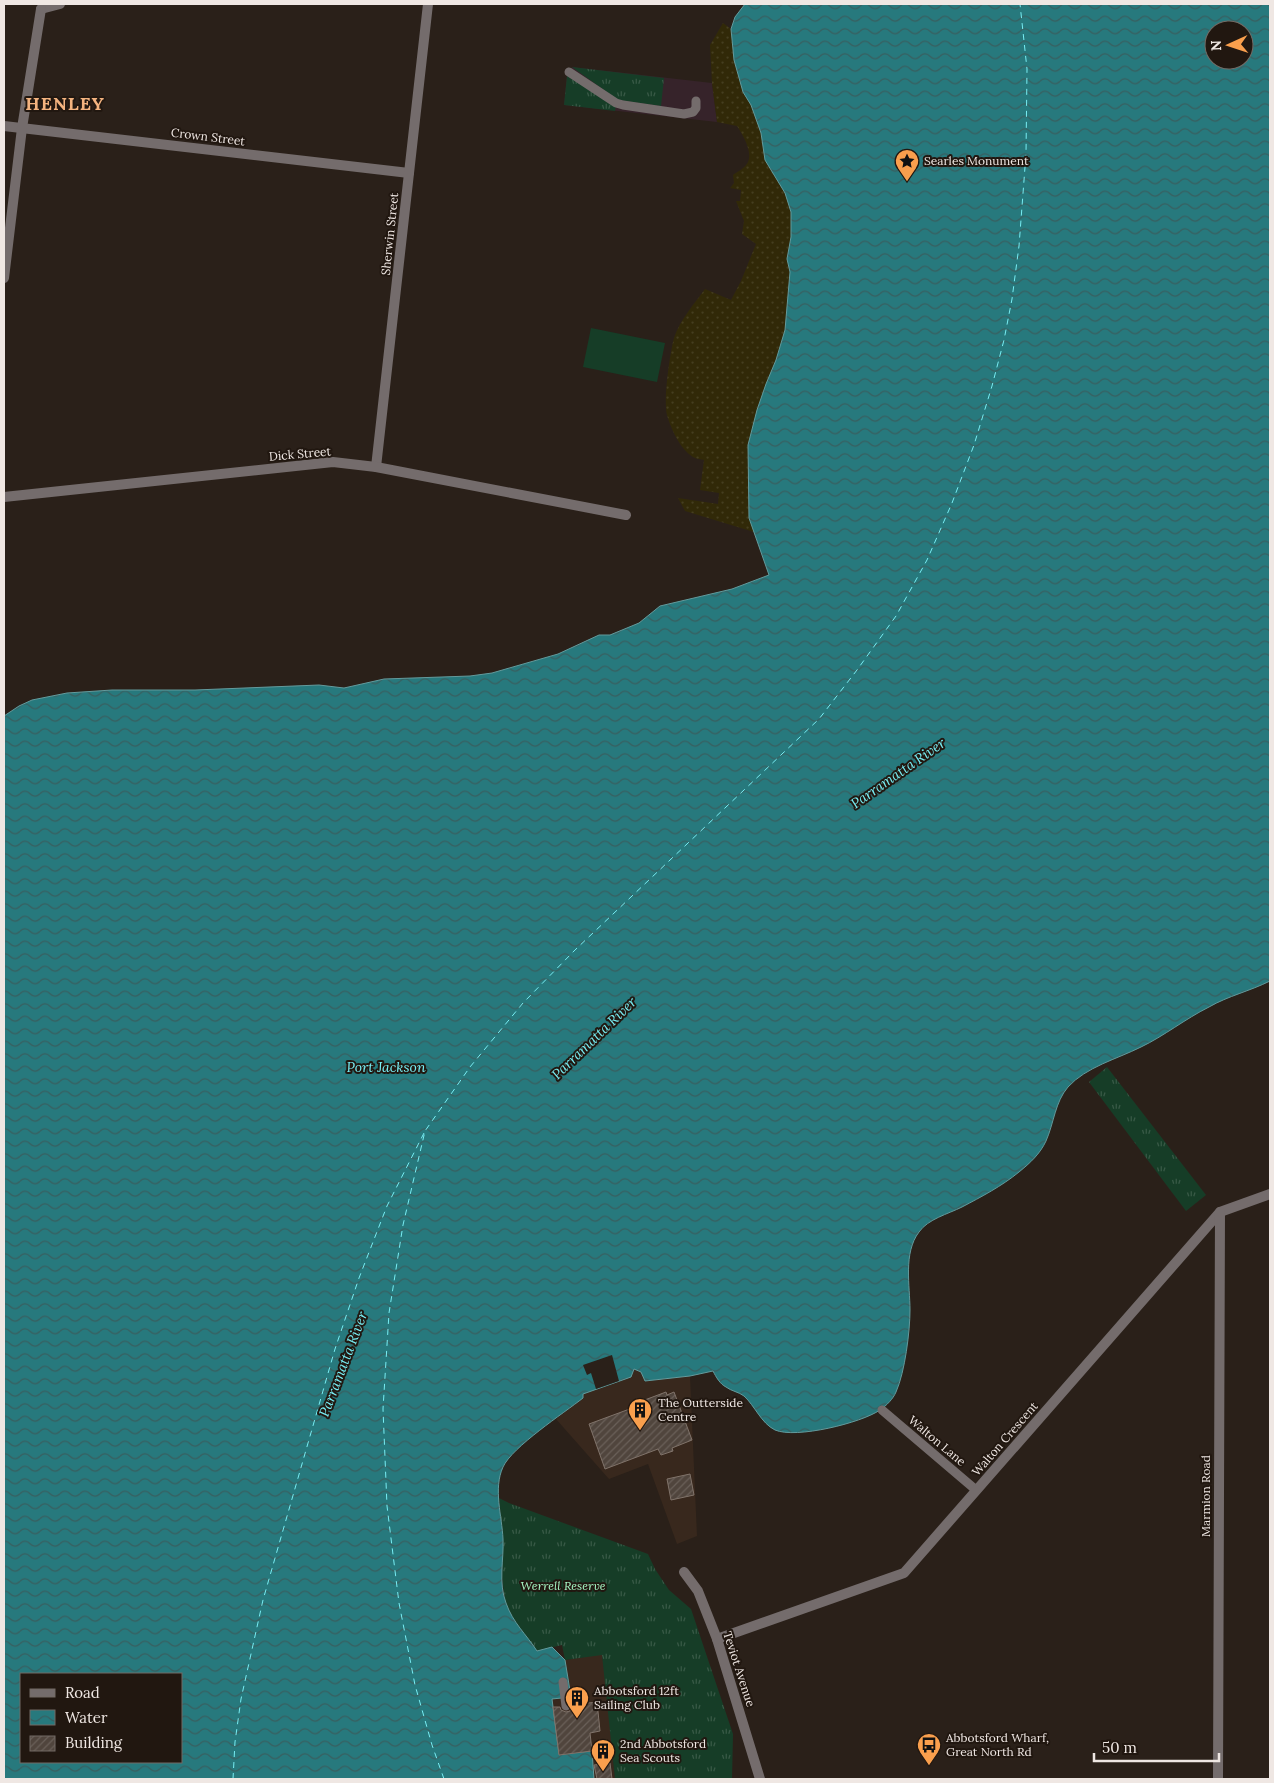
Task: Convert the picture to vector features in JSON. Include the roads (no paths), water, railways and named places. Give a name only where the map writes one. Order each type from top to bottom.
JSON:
[{"type":"street","points":[[4,278],[37,6],[60,4]]},
{"type":"street","name":"Sherwin Street","points":[[376,467],[428,4]]},
{"type":"street","name":"Crown Street","points":[[4,126],[409,173]]},
{"type":"street","name":"Dick Street","points":[[4,497],[333,462],[376,467],[626,515]]},
{"type":"street","name":"Walton Crescent","points":[[717,1639],[904,1573],[1220,1212],[1270,1194]]},
{"type":"street","name":"Marmion Road","points":[[1218,1779],[1220,1212]]},
{"type":"street","name":"Teviot Avenue","points":[[684,1572],[698,1591],[717,1639],[760,1779]]},
{"type":"lane","points":[[570,72],[623,105],[684,114],[693,112],[696,108],[696,101]]},
{"type":"lane","name":"Walton Lane","points":[[882,1410],[976,1490]]},
{"type":"lane","points":[[563,1682],[566,1706]]},
{"type":"water","name":"Port Jackson","points":[[745,4],[1270,4],[1270,981],[1216,1003],[1150,1043],[1102,1064],[1075,1080],[1060,1099],[1046,1141],[1031,1162],[999,1187],[933,1220],[923,1227],[914,1240],[909,1260],[910,1319],[902,1374],[895,1395],[880,1410],[859,1420],[828,1428],[812,1431],[785,1432],[770,1427],[744,1396],[724,1386],[713,1371],[690,1376],[645,1381],[641,1372],[634,1369],[631,1377],[583,1394],[583,1398],[527,1440],[508,1459],[500,1475],[498,1493],[503,1539],[502,1587],[506,1603],[512,1617],[537,1651],[552,1647],[565,1660],[571,1697],[552,1699],[559,1754],[592,1751],[594,1779],[4,1779],[4,716],[32,700],[67,693],[112,690],[195,690],[319,685],[344,688],[384,679],[470,676],[492,673],[558,654],[599,635],[610,635],[639,623],[660,606],[732,589],[769,575],[749,518],[748,445],[757,410],[785,330],[790,272],[787,259],[791,237],[791,212],[785,193],[765,160],[761,133],[751,105],[743,92],[734,60],[731,29],[735,17]]},
{"type":"place","name":"Searles Monument","points":[[907,182]]},
{"type":"place","name":"The Outterside Centre","points":[[640,1431]]},
{"type":"place","name":"Abbotsford 12ft Sailing Club","points":[[577,1719]]},
{"type":"place","name":"Abbotsford Wharf, Great North Rd","points":[[929,1766]]},
{"type":"place","name":"2nd Abbotsford Sea Scouts","points":[[603,1772]]},
{"type":"district","name":"HENLEY","points":[[65,104]]},
{"type":"water label","name":"Parramatta River","points":[[898,773]]},
{"type":"water label","name":"Parramatta River","points":[[594,1038]]},
{"type":"water label","name":"Parramatta River","points":[[343,1364]]},
{"type":"park label","name":"Werrell Reserve","points":[[563,1586]]}]
